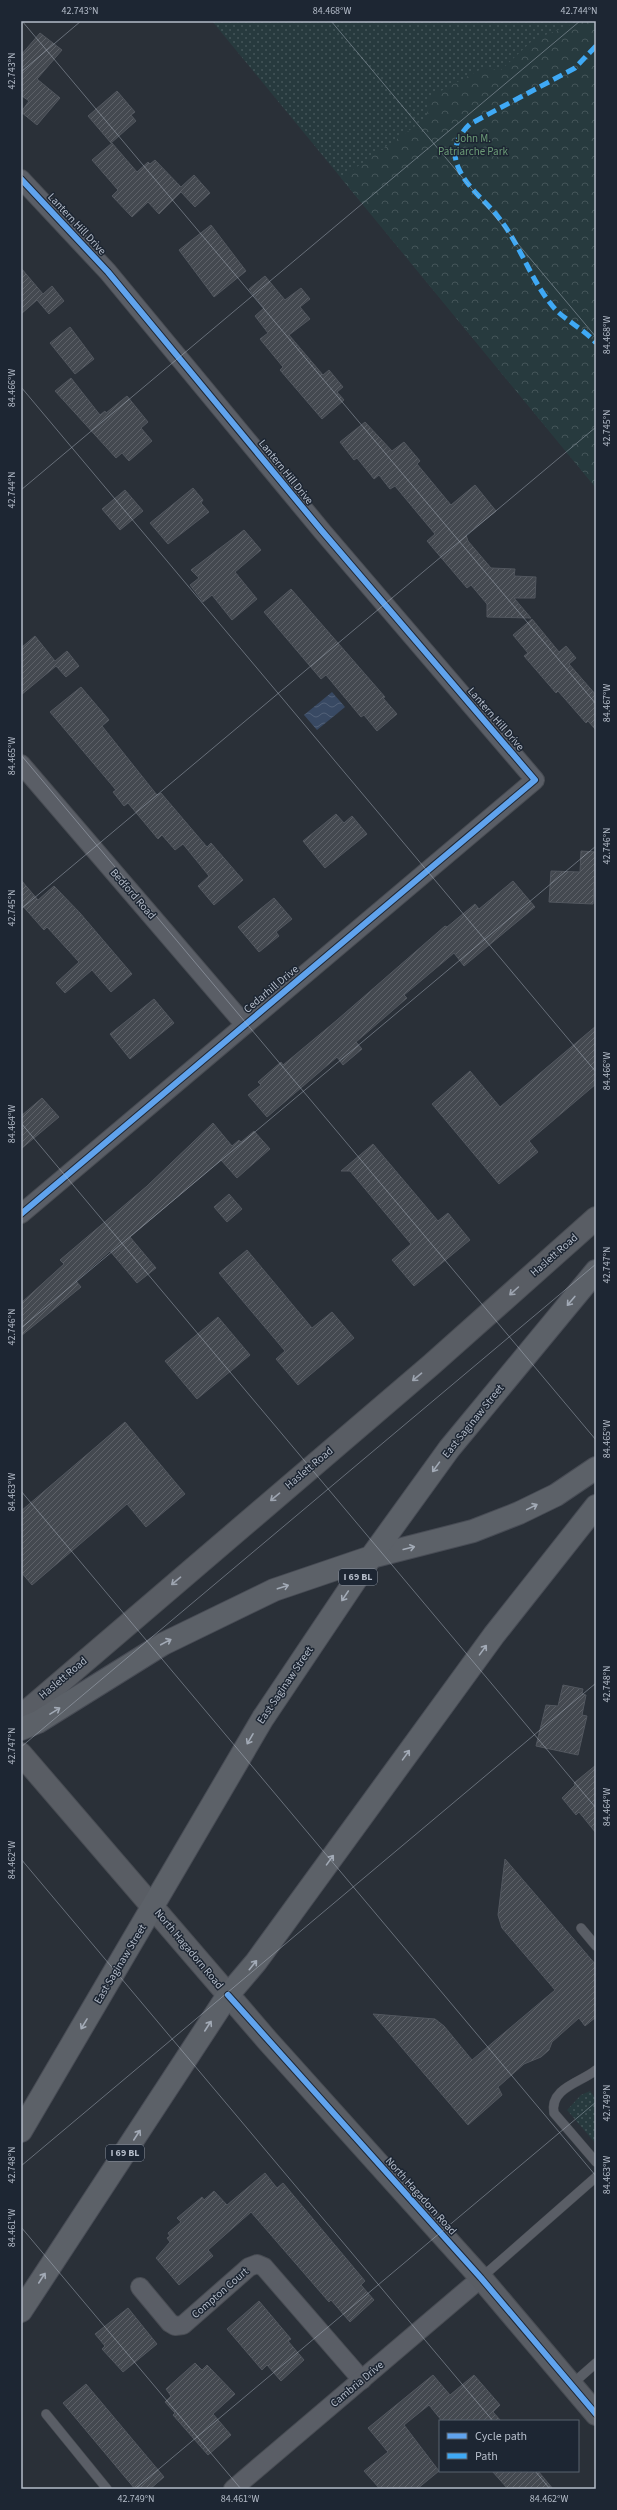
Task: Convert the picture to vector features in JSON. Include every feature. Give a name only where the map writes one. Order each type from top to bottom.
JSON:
[{"type":"main road","name":"East Saginaw Street","points":[[21,2131],[263,1718],[372,1558],[450,1449],[596,1271]]},
{"type":"main road","points":[[21,1729],[38,1722],[128,1664],[199,1625],[274,1590],[372,1558],[480,1529],[556,1495],[596,1468]]},
{"type":"main road","name":"I 69 BL","points":[[21,2311],[228,1995],[256,1962],[494,1635],[596,1506]]},
{"type":"street","name":"Lantern Hill Drive","points":[[21,179],[108,272],[322,532],[535,780]]},
{"type":"street","name":"Bedford Road","points":[[21,764],[245,1025]]},
{"type":"street","name":"Cedarhill Drive","points":[[21,1214],[535,780]]},
{"type":"street","name":"Haslett Road","points":[[21,1716],[431,1365],[596,1218]]},
{"type":"street","name":"North Hagadorn Road","points":[[21,1754],[154,1906],[228,1995],[481,2278],[596,2414]]},
{"type":"street","name":"Compton Court","points":[[140,2287],[170,2323],[175,2326],[183,2325],[249,2267],[257,2264],[264,2267],[362,2380]]},
{"type":"street","name":"Cambria Drive","points":[[233,2489],[481,2278]]},
{"type":"lane","points":[[581,1928],[596,1946]]},
{"type":"lane","points":[[596,2083],[593,2072],[566,2088],[558,2096],[553,2106],[554,2113],[596,2162]]},
{"type":"lane","points":[[481,2278],[596,2177]]},
{"type":"lane","points":[[571,2385],[596,2363]]},
{"type":"lane","points":[[46,2414],[107,2489]]},
{"type":"green space","name":"John M. Patriarche Park","points":[[212,21],[596,21],[596,488]]},
{"type":"green space","name":"John M. Patriarche Park","points":[[580,21],[590,21],[596,24],[596,488],[341,178],[427,118],[428,98],[485,67],[500,71],[533,40]]},
{"type":"green space","points":[[590,2091],[596,2099],[596,2144],[567,2110],[581,2095]]},
{"type":"water","points":[[332,692],[345,707],[317,730],[304,715]]},
{"type":"building","points":[[40,33],[62,50],[37,79],[60,98],[37,125],[21,112],[29,101],[22,96],[21,98],[21,55]]},
{"type":"building","points":[[117,91],[135,112],[131,115],[136,121],[111,143],[88,116]]},
{"type":"building","points":[[112,143],[137,172],[148,162],[150,164],[155,160],[181,187],[194,175],[210,193],[195,207],[181,192],[159,214],[148,202],[132,217],[112,196],[118,190],[92,160]]},
{"type":"building","points":[[211,225],[246,271],[214,297],[179,250]]},
{"type":"building","points":[[21,268],[43,294],[52,286],[64,301],[49,314],[37,300],[21,314]]},
{"type":"building","points":[[265,276],[285,300],[301,288],[310,299],[300,307],[310,319],[289,335],[323,375],[329,370],[343,387],[337,392],[344,400],[322,419],[280,370],[283,367],[260,339],[268,333],[255,316],[264,308],[249,289]]},
{"type":"building","points":[[70,327],[94,359],[75,374],[50,343]]},
{"type":"building","points":[[71,378],[100,415],[105,411],[106,413],[127,396],[148,422],[141,428],[152,441],[129,461],[122,453],[116,458],[55,391]]},
{"type":"building","points":[[365,422],[392,451],[404,442],[420,461],[417,464],[451,505],[475,485],[496,511],[466,535],[468,541],[491,568],[515,569],[514,576],[536,577],[535,598],[514,598],[531,618],[487,617],[487,604],[471,585],[467,588],[427,541],[435,534],[395,486],[390,489],[379,475],[374,479],[357,458],[354,460],[340,442]]},
{"type":"building","points":[[193,488],[203,500],[201,503],[209,512],[168,544],[150,523]]},
{"type":"building","points":[[125,490],[143,511],[120,530],[102,509]]},
{"type":"building","points":[[244,530],[261,550],[235,572],[257,599],[232,620],[212,595],[203,602],[190,585],[199,578],[191,570]]},
{"type":"building","points":[[291,589],[385,697],[383,698],[397,714],[377,731],[364,715],[361,717],[326,675],[321,679],[264,612]]},
{"type":"building","points":[[532,619],[559,652],[566,646],[576,658],[569,664],[596,695],[596,730],[588,721],[586,723],[558,691],[556,693],[524,656],[528,653],[513,635]]},
{"type":"building","points":[[35,636],[55,661],[67,651],[79,666],[66,677],[56,666],[21,695],[21,648]]},
{"type":"building","points":[[81,687],[109,720],[102,726],[157,795],[161,793],[207,847],[211,843],[243,880],[214,905],[198,886],[209,876],[183,844],[175,850],[162,835],[158,839],[128,803],[124,806],[113,792],[116,790],[50,712]]},
{"type":"building","points":[[336,814],[344,823],[352,816],[367,834],[325,868],[303,841]]},
{"type":"building","points":[[581,851],[596,852],[593,904],[549,902],[551,871],[580,872]]},
{"type":"building","points":[[21,880],[38,900],[54,886],[80,913],[132,974],[111,992],[92,970],[65,993],[56,983],[79,962],[47,927],[44,930],[21,904]]},
{"type":"building","points":[[513,881],[535,907],[464,966],[454,953],[404,995],[407,998],[356,1042],[362,1049],[343,1065],[337,1057],[267,1117],[248,1095],[261,1085],[258,1082],[281,1062],[283,1065],[337,1020],[445,926],[447,927],[475,904],[479,909]]},
{"type":"building","points":[[274,898],[292,919],[276,932],[279,936],[259,952],[238,927]]},
{"type":"building","points":[[154,999],[174,1023],[130,1059],[110,1034]]},
{"type":"building","points":[[596,1026],[596,1084],[529,1141],[538,1152],[499,1184],[432,1104],[470,1071],[500,1107]]},
{"type":"building","points":[[42,1098],[59,1117],[21,1149],[21,1116]]},
{"type":"building","points":[[213,1123],[232,1146],[239,1140],[241,1142],[254,1131],[270,1149],[237,1178],[221,1160],[130,1237],[156,1268],[137,1283],[110,1251],[76,1281],[81,1287],[21,1336],[21,1303],[64,1264],[60,1260],[147,1186]]},
{"type":"building","points":[[373,1144],[438,1221],[448,1213],[470,1240],[414,1286],[392,1260],[411,1244],[350,1171],[341,1171]]},
{"type":"building","points":[[229,1194],[242,1209],[227,1222],[214,1207]]},
{"type":"building","points":[[247,1250],[312,1328],[332,1312],[354,1338],[298,1385],[276,1359],[285,1351],[219,1273]]},
{"type":"building","points":[[218,1317],[250,1355],[197,1399],[165,1361]]},
{"type":"building","points":[[125,1422],[185,1494],[146,1527],[127,1504],[32,1585],[21,1572],[21,1511]]},
{"type":"building","points":[[563,1685],[583,1689],[582,1694],[586,1695],[582,1715],[587,1716],[578,1755],[536,1746],[546,1705],[558,1706]]},
{"type":"building","points":[[596,1765],[596,1833],[579,1812],[576,1815],[562,1798],[575,1785],[574,1783]]},
{"type":"building","points":[[505,1859],[596,1965],[596,2017],[585,2026],[579,2018],[552,2042],[549,2050],[541,2057],[524,2064],[498,2087],[502,2095],[468,2125],[373,2014],[435,2019],[444,2026],[472,2060],[555,1990],[502,1928],[498,1915]]},
{"type":"building","points":[[265,2173],[277,2188],[283,2183],[365,2281],[361,2285],[374,2300],[350,2322],[331,2300],[329,2302],[251,2212],[208,2250],[213,2256],[179,2285],[156,2258],[170,2242],[167,2238],[170,2236],[168,2233],[181,2222],[177,2218],[202,2197],[204,2200],[214,2191],[227,2205]]},
{"type":"building","points":[[259,2301],[291,2339],[288,2341],[304,2360],[281,2381],[267,2365],[262,2370],[227,2329]]},
{"type":"building","points":[[128,2308],[157,2344],[123,2372],[102,2349],[105,2346],[95,2334]]},
{"type":"building","points":[[195,2363],[202,2370],[207,2365],[235,2394],[213,2414],[231,2435],[208,2455],[173,2415],[175,2413],[165,2402],[171,2396],[166,2389]]},
{"type":"building","points":[[433,2375],[450,2395],[474,2375],[500,2405],[493,2412],[500,2420],[441,2420],[429,2405],[404,2425],[439,2471],[417,2489],[380,2489],[364,2471],[388,2452],[368,2428]]},
{"type":"building","points":[[86,2384],[164,2477],[150,2489],[135,2489],[63,2403]]},
{"type":"building","points":[[493,2472],[539,2472],[553,2489],[508,2489]]},
{"type":"marked path","points":[[596,46],[575,68],[470,124],[459,138],[455,155],[462,175],[472,189],[491,208],[502,222],[548,300],[556,310],[587,334],[596,343]]},
{"type":"cycle path","points":[[21,179],[108,272],[322,531],[535,780],[21,1214]]},
{"type":"cycle path","points":[[228,1995],[481,2278],[596,2414]]}]
